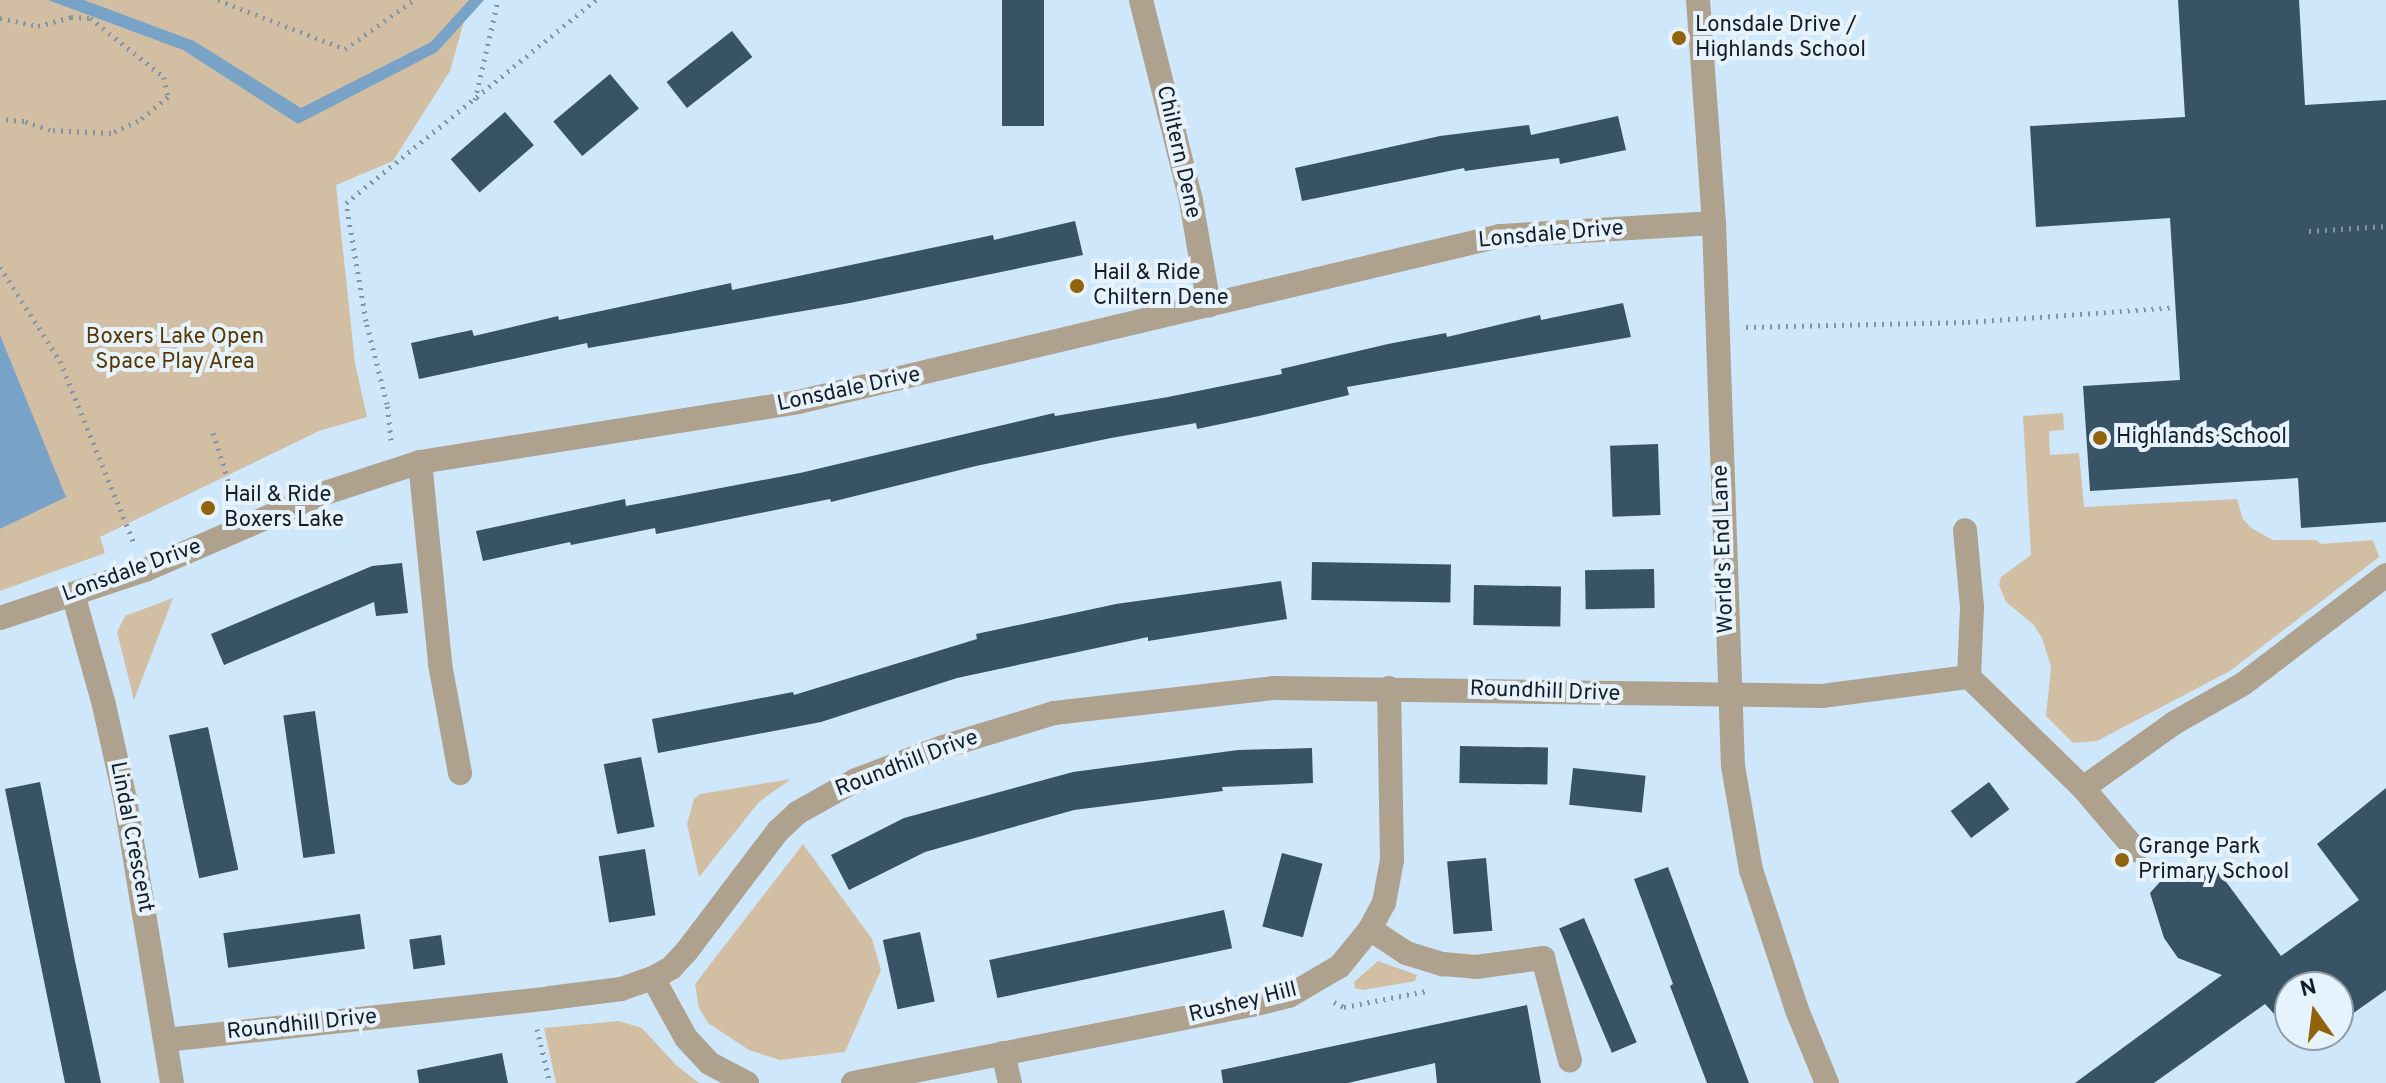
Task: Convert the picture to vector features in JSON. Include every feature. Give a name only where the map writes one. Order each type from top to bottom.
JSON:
[{"type":"street","name":"Chiltern Dene","points":[[1141,0],[1191,201],[1209,305]]},
{"type":"street","name":"World's End Lane","points":[[1698,0],[1714,223],[1729,696],[1739,818],[1751,870],[1797,1010],[1827,1083]]},
{"type":"street","name":"Lonsdale Drive","points":[[0,618],[145,570],[319,495],[420,462],[798,402],[1500,236],[1714,223]]},
{"type":"street","points":[[420,462],[440,664],[460,773]]},
{"type":"street","points":[[1965,530],[1972,607],[1969,677],[2083,788],[2136,850]]},
{"type":"street","points":[[2083,788],[2174,723],[2243,684],[2386,575]]},
{"type":"street","name":"Lindal Crescent","points":[[73,594],[104,705],[125,799],[172,1083]]},
{"type":"street","name":"Roundhill Drive","points":[[166,1040],[621,989],[653,978],[671,968],[686,952],[770,841],[797,813],[856,780],[943,747],[1054,713],[1273,688],[1822,696],[1969,677]]},
{"type":"street","name":"Rushey Hill","points":[[853,1083],[1252,1005],[1289,996],[1340,966],[1370,929],[1384,903],[1392,860],[1389,688]]},
{"type":"street","points":[[1370,929],[1406,953],[1443,964],[1476,967],[1543,958],[1570,1061]]},
{"type":"street","points":[[653,978],[686,1038],[709,1063],[747,1083]]},
{"type":"street","points":[[1003,1053],[1010,1083]]},
{"type":"path","points":[[218,0],[345,49],[414,0]]},
{"type":"path","points":[[475,100],[498,0]]},
{"type":"path","points":[[394,469],[387,404],[366,321],[346,203],[596,0]]},
{"type":"path","points":[[0,18],[38,26],[71,17],[90,18],[164,77],[168,97],[138,121],[111,133],[50,130],[24,121],[0,119]]},
{"type":"path","points":[[2309,231],[2386,226]]},
{"type":"path","points":[[0,267],[60,361],[145,570]]},
{"type":"path","points":[[1717,327],[1908,324],[2175,307]]},
{"type":"path","points":[[213,433],[243,527]]},
{"type":"path","points":[[1311,985],[1344,1007],[1365,1004],[1424,991],[1438,983],[1443,964]]},
{"type":"path","points":[[530,1000],[550,1083]]},
{"type":"green space","name":"Boxers Lake Open Space Play Area","points":[[0,0],[470,0],[450,71],[393,161],[336,185],[355,363],[367,417],[319,431],[100,537],[105,553],[0,591],[0,529],[65,497],[0,335]]},
{"type":"green space","points":[[2063,413],[2064,430],[2049,431],[2050,455],[2079,453],[2084,507],[2237,499],[2243,519],[2251,528],[2273,540],[2316,540],[2321,544],[2373,540],[2379,557],[2230,671],[2097,741],[2073,743],[2046,716],[2051,667],[2042,638],[2033,624],[2006,602],[1999,585],[2001,577],[2031,555],[2023,416]]},
{"type":"green space","points":[[173,598],[134,700],[117,632],[125,616]]},
{"type":"green space","points":[[791,779],[759,802],[699,877],[687,824],[694,799],[700,794]]},
{"type":"green space","points":[[803,844],[872,939],[881,970],[845,1052],[780,1060],[749,1050],[708,1023],[699,1008],[695,984]]},
{"type":"green space","points":[[1378,961],[1417,975],[1415,981],[1363,990],[1355,988],[1354,982]]},
{"type":"green space","points":[[619,1021],[642,1028],[676,1065],[699,1083],[556,1083],[544,1028]]},
{"type":"water","points":[[48,0],[84,0],[194,41],[301,108],[431,42],[469,0],[484,0],[437,52],[298,124],[183,50]]},
{"type":"water","points":[[0,335],[66,497],[0,529]]},
{"type":"building","points":[[1002,0],[1044,0],[1044,126],[1002,126]]},
{"type":"building","points":[[2178,0],[2299,0],[2305,105],[2386,100],[2386,522],[2301,528],[2298,478],[2090,491],[2083,386],[2180,380],[2170,218],[2036,227],[2030,126],[2185,117]]},
{"type":"building","points":[[732,31],[752,57],[687,108],[667,82]]},
{"type":"building","points":[[610,74],[639,108],[582,156],[553,122]]},
{"type":"building","points":[[505,112],[534,145],[480,192],[451,159]]},
{"type":"building","points":[[1618,116],[1626,150],[1560,164],[1559,158],[1465,171],[1464,168],[1302,201],[1295,168],[1440,136],[1529,125],[1531,135]]},
{"type":"building","points":[[1075,221],[1083,255],[850,303],[588,348],[587,343],[419,379],[411,343],[472,330],[474,336],[558,316],[559,320],[731,283],[732,290],[993,235],[994,240]]},
{"type":"building","points":[[1623,303],[1631,337],[1347,387],[1349,395],[1259,416],[1197,429],[1196,423],[1111,438],[976,466],[831,502],[830,499],[656,534],[655,528],[571,545],[570,542],[483,561],[476,531],[625,499],[626,506],[800,473],[1054,413],[1055,416],[1168,397],[1282,374],[1281,369],[1388,344],[1446,333],[1447,337],[1540,315],[1541,320]]},
{"type":"building","points":[[1658,444],[1660,515],[1613,517],[1610,446]]},
{"type":"building","points":[[1312,562],[1451,564],[1450,602],[1311,600]]},
{"type":"building","points":[[402,563],[408,613],[376,616],[374,602],[224,665],[211,634],[372,566]]},
{"type":"building","points":[[1654,569],[1655,608],[1586,609],[1585,570]]},
{"type":"building","points":[[1281,581],[1287,619],[1148,641],[1148,637],[957,678],[821,722],[658,753],[652,719],[793,692],[794,695],[977,639],[976,634],[1116,604]]},
{"type":"building","points":[[1474,585],[1561,587],[1560,627],[1473,625]]},
{"type":"building","points":[[315,711],[335,854],[303,858],[283,715]]},
{"type":"building","points":[[208,727],[238,870],[199,878],[169,735]]},
{"type":"building","points":[[1460,746],[1548,748],[1547,785],[1459,783]]},
{"type":"building","points":[[1312,748],[1313,783],[1222,787],[1223,791],[1074,810],[925,852],[849,890],[831,855],[904,818],[1073,772],[1238,750]]},
{"type":"building","points":[[641,757],[655,827],[617,834],[604,764]]},
{"type":"building","points":[[1573,768],[1646,776],[1642,812],[1569,805]]},
{"type":"building","points":[[40,782],[101,1083],[65,1083],[5,789]]},
{"type":"building","points":[[1989,782],[2009,809],[1971,838],[1951,811]]},
{"type":"building","points":[[2386,788],[2386,990],[2354,1013],[2354,971],[2274,971],[2274,1014],[2265,1004],[2154,1083],[2075,1083],[2222,975],[2178,958],[2164,938],[2150,893],[2168,873],[2189,864],[2218,871],[2281,956],[2359,900],[2317,844]]},
{"type":"building","points":[[645,849],[655,915],[609,923],[599,856]]},
{"type":"building","points":[[1282,853],[1323,864],[1303,937],[1262,926]]},
{"type":"building","points":[[1486,858],[1492,931],[1454,934],[1447,861]]},
{"type":"building","points":[[1668,867],[1749,1083],[1707,1083],[1670,986],[1673,984],[1634,879]]},
{"type":"building","points":[[1224,910],[1232,948],[997,998],[989,960]]},
{"type":"building","points":[[360,914],[365,949],[228,968],[223,933]]},
{"type":"building","points":[[1584,918],[1637,1042],[1612,1053],[1559,929]]},
{"type":"building","points":[[920,932],[935,1001],[898,1009],[883,940]]},
{"type":"building","points":[[441,935],[445,965],[413,969],[409,939]]},
{"type":"building","points":[[1527,1005],[1541,1083],[1437,1083],[1435,1063],[1348,1083],[1223,1083],[1221,1070]]},
{"type":"building","points":[[502,1053],[508,1083],[419,1083],[417,1070]]},
{"type":"place","name":"Lonsdale Drive / Highlands School","points":[[1679,38]]},
{"type":"place","name":"Hail & Ride Chiltern Dene","points":[[1077,286]]},
{"type":"place","name":"Highlands School","points":[[2100,438]]},
{"type":"place","name":"Hail & Ride Boxers Lake","points":[[208,508]]},
{"type":"place","name":"Grange Park Primary School","points":[[2122,860]]}]
